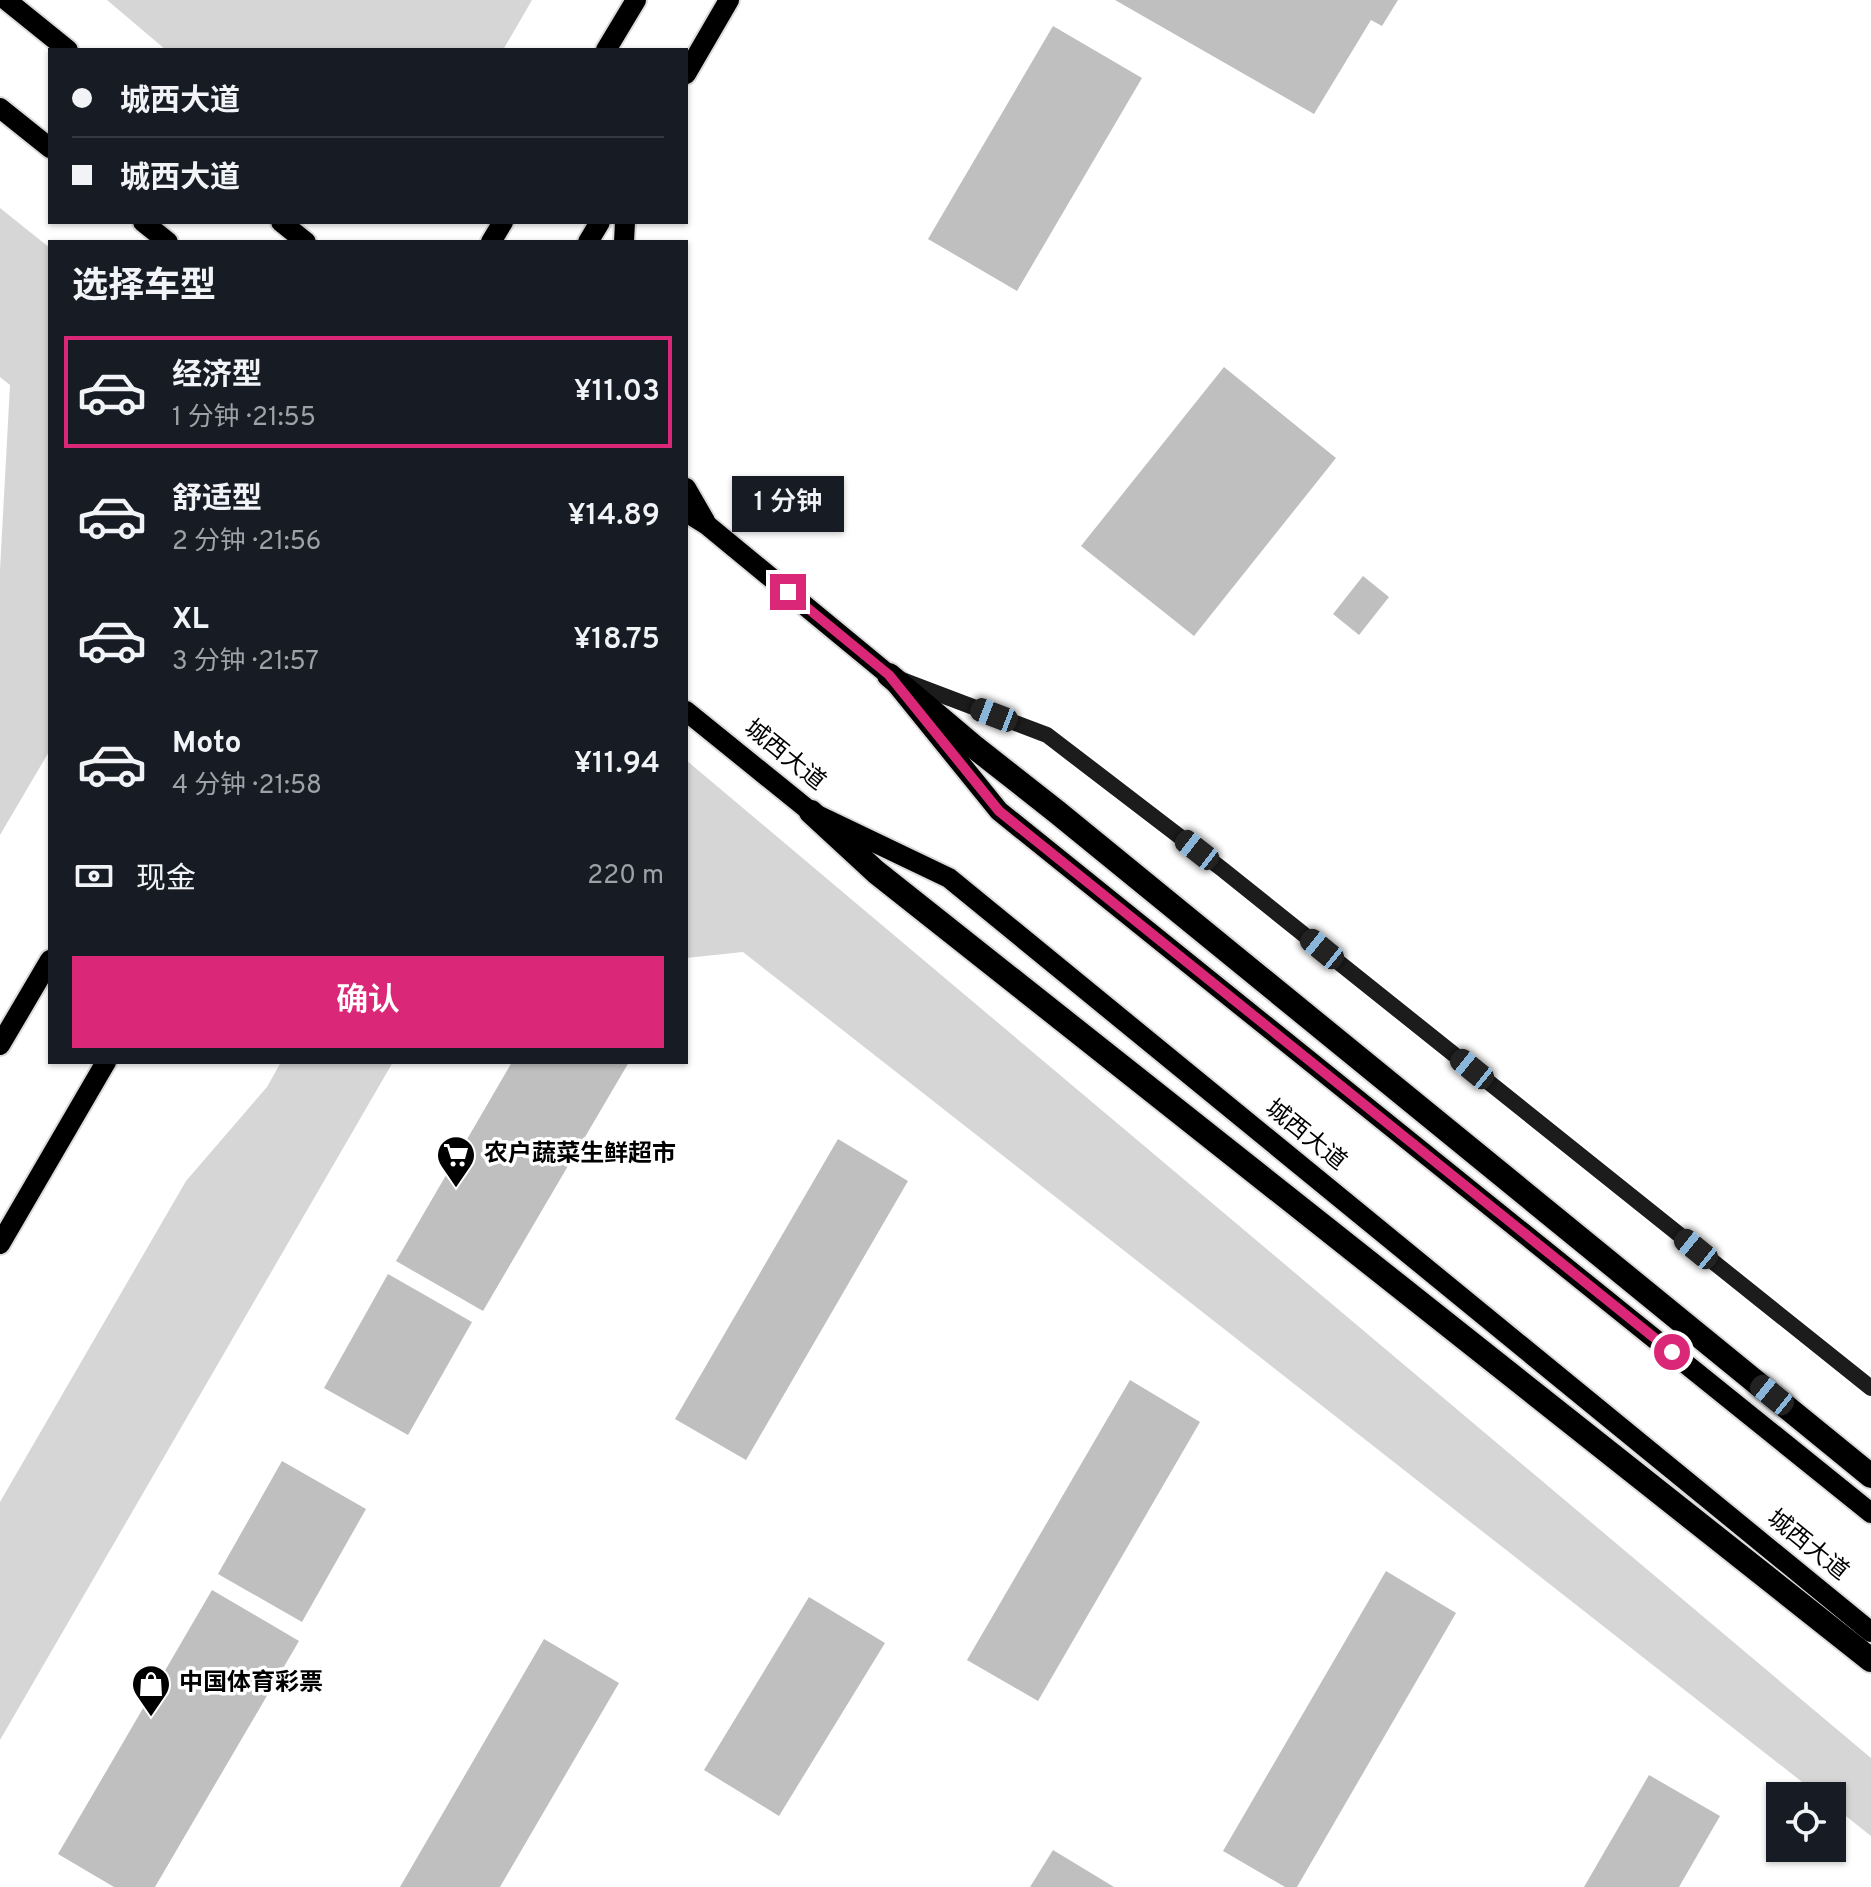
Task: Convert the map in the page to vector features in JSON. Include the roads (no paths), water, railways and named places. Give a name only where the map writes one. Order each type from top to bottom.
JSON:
[{"type":"highway","points":[[889,675],[1871,1476]]},
{"type":"highway","points":[[811,812],[876,872],[1871,1660]]},
{"type":"main road","points":[[6,0],[66,48]]},
{"type":"main road","points":[[607,48],[636,0]]},
{"type":"main road","points":[[688,71],[729,0]]},
{"type":"main road","points":[[0,108],[48,146]]},
{"type":"main road","points":[[146,224],[166,240]]},
{"type":"main road","points":[[284,224],[304,240]]},
{"type":"main road","points":[[688,492],[707,525]]},
{"type":"main road","points":[[688,513],[707,525],[889,675],[999,811],[1871,1513]]},
{"type":"main road","points":[[889,675],[1047,735],[1222,869],[1871,1388]]},
{"type":"main road","name":"城西大道","points":[[688,713],[811,812],[949,878],[1871,1632]]},
{"type":"main road","points":[[0,1045],[48,963]]},
{"type":"main road","points":[[0,1244],[105,1064]]},
{"type":"place","name":"农户蔬菜生鲜超市","points":[[456,1189]]},
{"type":"place","name":"中国体育彩票","points":[[151,1718]]}]
